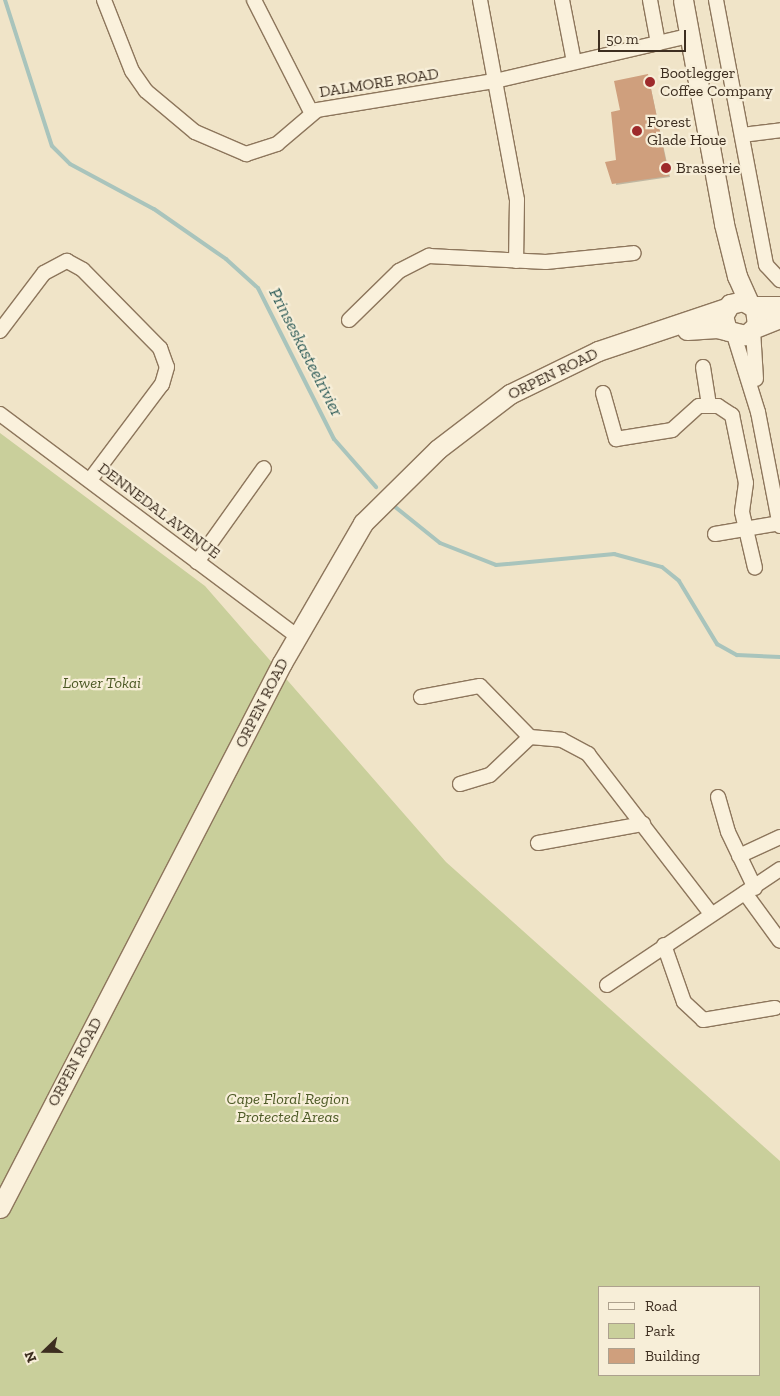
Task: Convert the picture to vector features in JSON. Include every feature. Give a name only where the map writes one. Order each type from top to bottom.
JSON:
[{"type":"main road","points":[[683,0],[724,224],[737,276],[758,314],[754,329]]},
{"type":"main road","points":[[724,224],[727,307],[723,320],[731,332],[754,329],[780,318]]},
{"type":"main road","points":[[727,307],[740,301],[751,304],[780,306]]},
{"type":"main road","name":"ORPEN ROAD","points":[[0,1208],[297,636],[363,523],[438,449],[498,402],[542,376],[598,351],[664,332],[727,307]]},
{"type":"main road","name":"ORPEN ROAD","points":[[664,332],[731,332]]},
{"type":"street","name":"DALMORE ROAD","points":[[104,0],[128,62],[146,91],[188,126],[222,147],[246,154],[264,150],[283,139],[311,112],[495,82],[689,36]]},
{"type":"street","points":[[254,0],[311,112]]},
{"type":"street","points":[[480,0],[519,213],[516,261]]},
{"type":"street","points":[[562,0],[574,62]]},
{"type":"street","points":[[650,0],[658,43]]},
{"type":"street","points":[[716,0],[766,265],[780,280]]},
{"type":"street","points":[[742,135],[780,130]]},
{"type":"street","points":[[350,320],[392,277],[420,258],[441,255],[516,261],[634,253]]},
{"type":"street","points":[[0,332],[44,273],[67,261],[83,270],[160,348],[167,367],[162,384],[90,480]]},
{"type":"street","points":[[754,329],[758,412]]},
{"type":"street","points":[[715,534],[780,524],[758,412],[731,332]]},
{"type":"street","points":[[703,367],[709,405]]},
{"type":"street","points":[[603,393],[611,433],[620,439],[672,430],[690,410],[709,405],[723,408],[734,420],[746,483],[742,512],[748,528],[755,568]]},
{"type":"street","name":"DENNEDAL AVENUE","points":[[0,414],[297,636]]},
{"type":"street","points":[[197,562],[264,468]]},
{"type":"street","points":[[421,697],[480,686],[530,737],[562,740],[588,754],[711,914]]},
{"type":"street","points":[[460,784],[490,776],[530,737]]},
{"type":"street","points":[[718,797],[750,890],[780,941]]},
{"type":"street","points":[[538,843],[643,824]]},
{"type":"street","points":[[739,856],[780,837]]},
{"type":"street","points":[[607,985],[780,869]]},
{"type":"street","points":[[664,945],[684,1002],[703,1020],[775,1008]]},
{"type":"green space","name":"Cape Floral Region Protected Areas","points":[[0,433],[205,586],[446,862],[780,1161],[780,1396],[0,1396]]},
{"type":"building","name":"Forest Glade Houe","points":[[648,74],[669,176],[612,184],[605,162],[616,160],[611,112],[620,110],[614,81]]},
{"type":"waterway","name":"Prinseskasteelrivier","points":[[5,0],[52,146],[70,164],[154,209],[226,259],[258,288],[334,439],[376,487]]},
{"type":"waterway","name":"Prinseskasteelrivier","points":[[394,506],[440,543],[496,565],[614,554],[662,567],[679,581],[717,644],[737,655],[780,657]]},
{"type":"place","name":"Bootlegger Coffee Company","points":[[650,82]]},
{"type":"place","name":"Forest Glade Houe","points":[[637,131]]},
{"type":"place","name":"Brasserie","points":[[666,168]]},
{"type":"park label","name":"Lower Tokai","points":[[102,683]]}]
